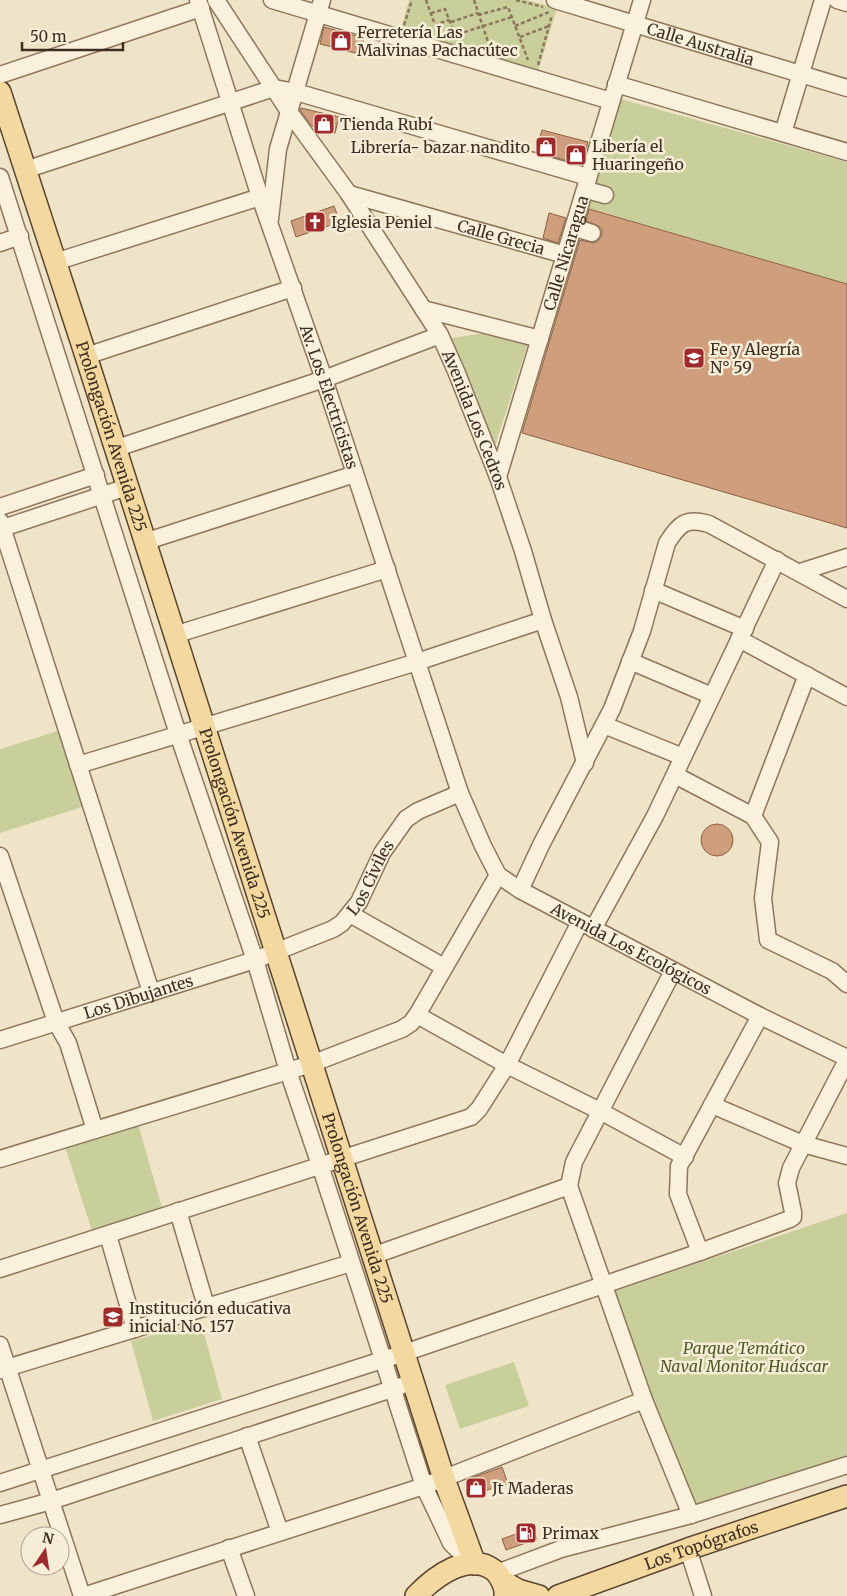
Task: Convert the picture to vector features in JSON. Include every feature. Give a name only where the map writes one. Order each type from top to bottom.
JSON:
[{"type":"main road","name":"Prolongación Avenida 225","points":[[0,92],[86,356],[372,1256],[444,1479],[473,1559]]},
{"type":"main road","name":"Los Topógrafos","points":[[558,1596],[688,1549],[847,1496]]},
{"type":"main road","points":[[416,1596],[428,1583],[473,1559],[486,1566],[501,1583],[539,1596]]},
{"type":"street","name":"Avenida Los Cedros","points":[[216,0],[290,113],[349,194],[440,335],[498,477],[524,551],[543,620],[569,697],[585,763]]},
{"type":"street","points":[[272,0],[320,7],[491,65],[530,72],[611,101]]},
{"type":"street","name":"Calle Nicaragua","points":[[498,477],[565,255],[595,188],[611,101],[642,0]]},
{"type":"street","points":[[783,133],[823,0]]},
{"type":"street","points":[[837,0],[847,3]]},
{"type":"street","points":[[0,75],[199,4]]},
{"type":"street","name":"Av. Los Electricistas","points":[[199,4],[260,198],[324,378],[460,793]]},
{"type":"street","name":"Calle Australia","points":[[554,5],[635,24],[847,88]]},
{"type":"street","points":[[270,226],[278,149],[320,7]]},
{"type":"street","points":[[616,84],[847,152]]},
{"type":"street","points":[[25,170],[274,88],[296,92],[595,188]]},
{"type":"street","name":"Prolongación Avenida 225","points":[[0,177],[178,734],[255,960],[288,1071],[424,1486],[451,1542],[458,1550],[473,1559]]},
{"type":"street","name":"Calle Grecia","points":[[349,194],[565,255]]},
{"type":"street","points":[[55,262],[260,198]]},
{"type":"street","points":[[0,243],[20,236]]},
{"type":"street","points":[[86,356],[293,288]]},
{"type":"street","points":[[423,309],[540,339]]},
{"type":"street","points":[[114,449],[324,378],[440,335]]},
{"type":"street","points":[[144,542],[355,474]]},
{"type":"street","points":[[0,507],[96,475]]},
{"type":"street","points":[[127,487],[1,526],[151,992]]},
{"type":"street","points":[[520,890],[541,845],[612,710],[642,631],[667,543],[675,530],[684,523],[697,520],[709,524],[847,599]]},
{"type":"street","points":[[800,572],[846,554]]},
{"type":"street","points":[[0,1269],[471,1117],[479,1109],[507,1065],[587,926],[655,816],[777,560]]},
{"type":"street","points":[[174,634],[387,569]]},
{"type":"street","points":[[653,590],[742,634],[807,675],[847,697]]},
{"type":"street","points":[[78,765],[418,662],[543,620]]},
{"type":"street","points":[[630,661],[712,696]]},
{"type":"street","points":[[753,816],[807,675]]},
{"type":"street","points":[[604,725],[682,757]]},
{"type":"street","points":[[674,775],[753,816],[770,842],[763,898],[768,940],[840,969],[847,984]]},
{"type":"street","name":"Avenida Los Ecológicos","points":[[460,793],[498,875],[520,890],[587,926],[847,1059]]},
{"type":"street","name":"Los Civiles","points":[[275,952],[333,929],[342,923],[359,902],[382,853],[406,819],[418,811],[460,793]]},
{"type":"street","points":[[0,856],[56,1022],[68,1043],[95,1130]]},
{"type":"street","points":[[0,1159],[311,1064],[402,1029],[417,1015],[498,875]]},
{"type":"street","points":[[350,914],[444,966]]},
{"type":"street","name":"Los Dibujantes","points":[[0,1040],[255,960],[275,952]]},
{"type":"street","points":[[673,971],[574,1162],[569,1186],[644,1400],[691,1516]]},
{"type":"street","points":[[417,1015],[507,1065],[600,1111],[685,1157]]},
{"type":"street","points":[[700,1252],[678,1194],[679,1166],[760,1016]]},
{"type":"street","points":[[0,1483],[404,1353],[603,1286],[790,1219],[793,1216],[787,1183],[791,1168],[847,1059]]},
{"type":"street","points":[[712,1105],[802,1144],[847,1156]]},
{"type":"street","points":[[372,1256],[569,1186]]},
{"type":"street","points":[[178,1211],[206,1306]]},
{"type":"street","points":[[108,1235],[135,1329]]},
{"type":"street","points":[[4,1369],[351,1263]]},
{"type":"street","points":[[0,1345],[4,1369],[41,1470],[82,1596],[424,1486],[644,1400]]},
{"type":"street","points":[[0,1515],[51,1501],[413,1382]]},
{"type":"street","points":[[247,1436],[280,1532]]},
{"type":"street","points":[[501,1583],[561,1549],[691,1516],[847,1465]]},
{"type":"street","points":[[229,1548],[246,1596]]},
{"type":"street","points":[[688,1549],[703,1596]]},
{"type":"path","points":[[401,32],[412,0]]},
{"type":"path","points":[[426,0],[435,25],[508,6],[520,37],[530,72],[537,70],[554,5]]},
{"type":"path","points":[[474,0],[493,58],[491,65]]},
{"type":"path","points":[[516,0],[554,5]]},
{"type":"path","points":[[515,26],[554,5]]},
{"type":"path","points":[[431,13],[445,8],[455,36],[482,25],[512,17]]},
{"type":"path","points":[[520,37],[549,26]]},
{"type":"green space","points":[[409,0],[527,0],[557,8],[538,72],[400,34]]},
{"type":"green space","points":[[621,99],[847,162],[847,284],[588,208]]},
{"type":"green space","points":[[501,331],[529,340],[494,449],[450,338]]},
{"type":"green space","points":[[61,730],[85,806],[0,833],[0,749]]},
{"type":"green space","points":[[138,1124],[162,1208],[93,1234],[65,1147]]},
{"type":"green space","name":"Parque Temático Naval Monitor Huáscar","points":[[847,1213],[847,1459],[694,1507],[609,1293]]},
{"type":"green space","points":[[201,1322],[222,1399],[153,1421],[131,1341]]},
{"type":"green space","points":[[514,1362],[529,1406],[460,1429],[445,1385]]},
{"type":"building","name":"Ferretería Las Malvinas Pachacútec","points":[[324,27],[364,38],[359,54],[320,44]]},
{"type":"building","name":"Tienda Rubí","points":[[301,108],[339,117],[335,133],[317,129],[311,125],[300,110]]},
{"type":"building","points":[[542,130],[588,142],[582,165],[536,152]]},
{"type":"building","name":"Iglesia Peniel","points":[[334,206],[340,222],[296,237],[291,221]]},
{"type":"building","name":"Fe y Alegría N° 59","points":[[589,209],[847,284],[847,528],[522,433],[580,240],[594,243],[602,235],[602,230],[599,226],[586,221]]},
{"type":"building","points":[[549,213],[566,218],[558,243],[543,238]]},
{"type":"building","points":[[717,824],[729,828],[733,840],[729,852],[717,856],[705,852],[701,840],[705,828]]},
{"type":"building","points":[[502,1467],[508,1484],[473,1494],[469,1479]]},
{"type":"building","name":"Primax","points":[[533,1528],[537,1539],[506,1550],[502,1539]]},
{"type":"place","name":"Ferretería Las Malvinas Pachacútec","points":[[341,41]]},
{"type":"place","name":"Tienda Rubí","points":[[324,124]]},
{"type":"place","name":"Librería- bazar nandito","points":[[546,147]]},
{"type":"place","name":"Libería el Huaringeño","points":[[576,155]]},
{"type":"place","name":"Iglesia Peniel","points":[[315,222]]},
{"type":"place","name":"Fe y Alegría N° 59","points":[[694,358]]},
{"type":"place","name":"Institución educativa inicial No. 157","points":[[113,1317]]},
{"type":"place","name":"Jt Maderas","points":[[476,1488]]},
{"type":"place","name":"Primax","points":[[526,1533]]}]
